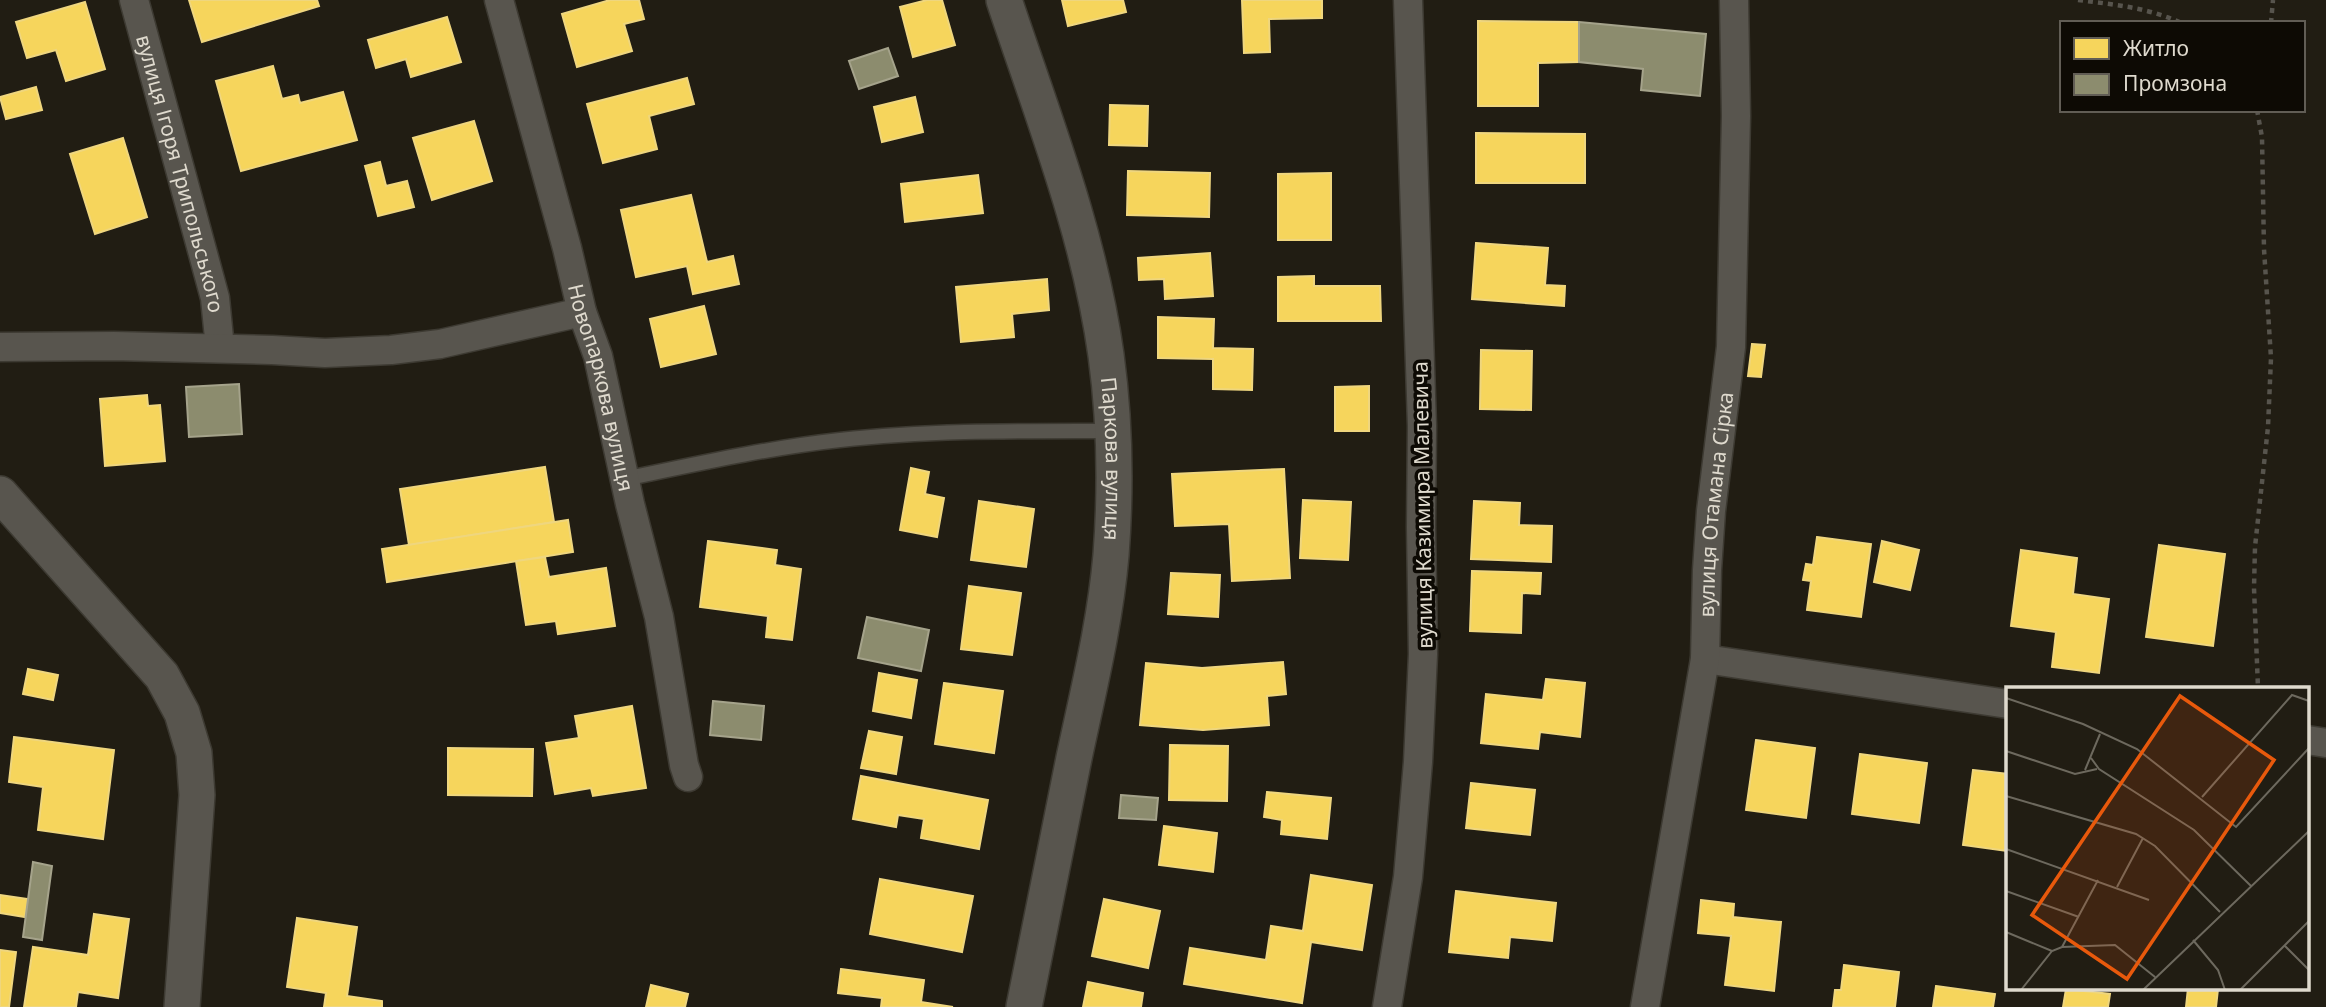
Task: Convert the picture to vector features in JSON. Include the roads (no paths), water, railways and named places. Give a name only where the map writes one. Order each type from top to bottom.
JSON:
[{"type":"street","name":"вулиця Ігоря Трипольського","points":[[134,0],[215,298],[220,348]]},
{"type":"street","name":"Новопаркова вулиця","points":[[499,0],[582,312],[598,356],[624,479],[659,617],[688,777]]},
{"type":"street","name":"Паркова вулиця","points":[[1004,0],[1068,192],[1093,282],[1106,356],[1113,431],[1114,495],[1107,584],[1024,1007]]},
{"type":"street","name":"вулиця Казимира Малевича","points":[[1387,1007],[1408,877],[1418,762],[1423,654],[1422,426],[1408,0]]},
{"type":"street","name":"вулиця Отамана Сірка","points":[[1645,1007],[1705,659],[1711,511],[1731,347],[1736,116],[1734,0]]},
{"type":"street","points":[[0,347],[220,348],[325,353],[391,350],[440,344],[582,312]]},
{"type":"street","points":[[0,494],[162,676],[182,713],[194,753],[197,795],[182,1007]]},
{"type":"street","points":[[1705,659],[2006,704]]},
{"type":"street","points":[[2308,740],[2326,743]]},
{"type":"lane","points":[[624,479],[733,456],[842,439],[1006,432],[1113,431]]}]
